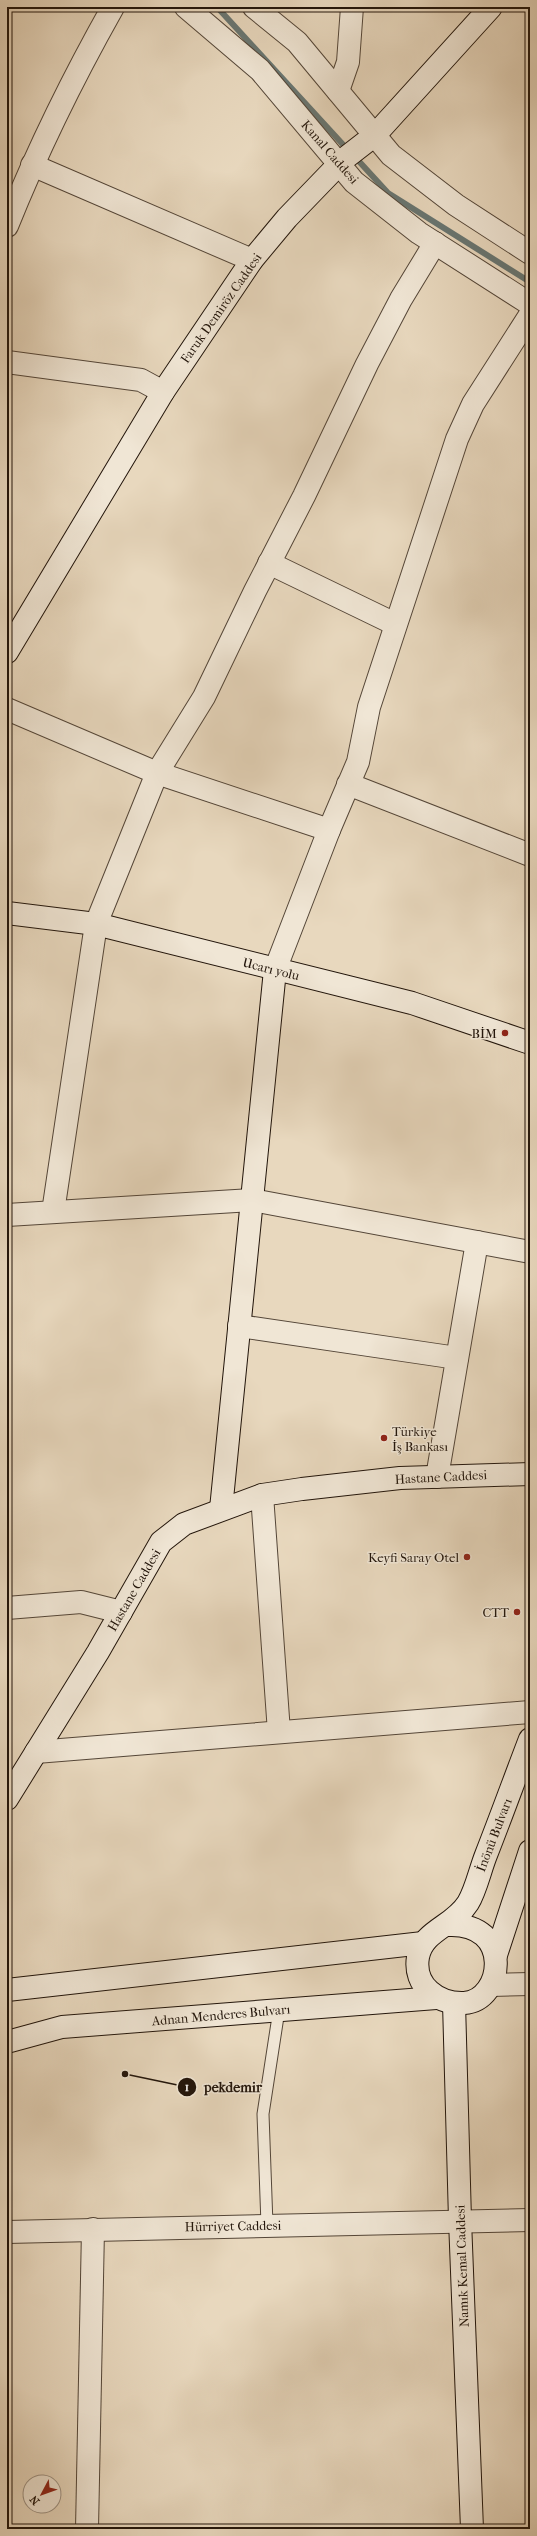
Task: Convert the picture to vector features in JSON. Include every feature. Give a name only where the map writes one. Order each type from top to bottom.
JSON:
[{"type":"street","points":[[7,226],[32,165],[86,55],[112,7]]},
{"type":"street","name":"Kanal Caddesi","points":[[186,7],[260,70],[341,162],[354,182],[435,243],[530,304]]},
{"type":"street","points":[[254,7],[297,42],[338,91],[370,139],[456,205],[530,253]]},
{"type":"street","points":[[338,91],[348,62],[352,7]]},
{"type":"street","name":"Faruk Demiröz Caddesi","points":[[7,652],[163,392],[252,260],[287,218],[341,162],[370,139],[492,7]]},
{"type":"street","points":[[32,165],[252,260]]},
{"type":"street","points":[[53,1212],[96,924],[156,773],[204,697],[304,496],[366,364],[401,298],[435,243]]},
{"type":"street","points":[[220,1509],[275,970],[328,830],[358,762],[369,707],[457,439],[473,404],[530,315]]},
{"type":"street","points":[[7,362],[141,380],[163,392]]},
{"type":"street","points":[[269,564],[395,624]]},
{"type":"street","points":[[7,709],[156,773],[328,830]]},
{"type":"street","points":[[348,784],[528,847]]},
{"type":"street","name":"Ucarı yolu","points":[[7,913],[96,924],[275,970],[412,1003],[530,1043]]},
{"type":"street","points":[[7,1215],[252,1200],[530,1252]]},
{"type":"street","points":[[437,1477],[477,1242]]},
{"type":"street","points":[[239,1326],[457,1358]]},
{"type":"street","name":"Hastane Caddesi","points":[[7,1799],[121,1612],[161,1542],[184,1524],[220,1509],[262,1496],[350,1482],[530,1474]]},
{"type":"street","points":[[262,1496],[279,1732]]},
{"type":"street","points":[[7,1608],[81,1602],[121,1612]]},
{"type":"street","points":[[36,1752],[530,1712]]},
{"type":"street","name":"İnönü Bulvarı","points":[[448,1925],[468,1904],[530,1739]]},
{"type":"street","points":[[496,1955],[489,1941],[478,1930],[463,1924],[448,1925],[433,1932],[423,1943],[418,1958],[418,1973],[425,1988],[445,2001],[466,2003],[480,1996],[491,1985],[496,1970],[496,1955],[530,1850]]},
{"type":"street","points":[[7,1990],[423,1943]]},
{"type":"street","points":[[491,1985],[530,1984]]},
{"type":"street","name":"Adnan Menderes Bulvarı","points":[[7,2042],[62,2027],[279,2010],[445,2001]]},
{"type":"street","name":"Namık Kemal Caddesi","points":[[445,2001],[460,2220],[472,2529]]},
{"type":"street","name":"Hürriyet Caddesi","points":[[7,2232],[460,2220],[530,2220]]},
{"type":"street","points":[[87,2529],[93,2230]]},
{"type":"lane","points":[[267,2225],[263,2114],[279,2010]]},
{"type":"waterway","points":[[217,7],[348,150]]},
{"type":"waterway","points":[[355,157],[388,193],[530,282]]},
{"type":"place","name":"BİM","points":[[505,1033]]},
{"type":"place","name":"Türkiye İş Bankası","points":[[384,1438]]},
{"type":"place","name":"Keyfi Saray Otel","points":[[467,1557]]},
{"type":"place","name":"CTT","points":[[517,1612]]},
{"type":"place","name":"pekdemir","points":[[125,2074]]}]
